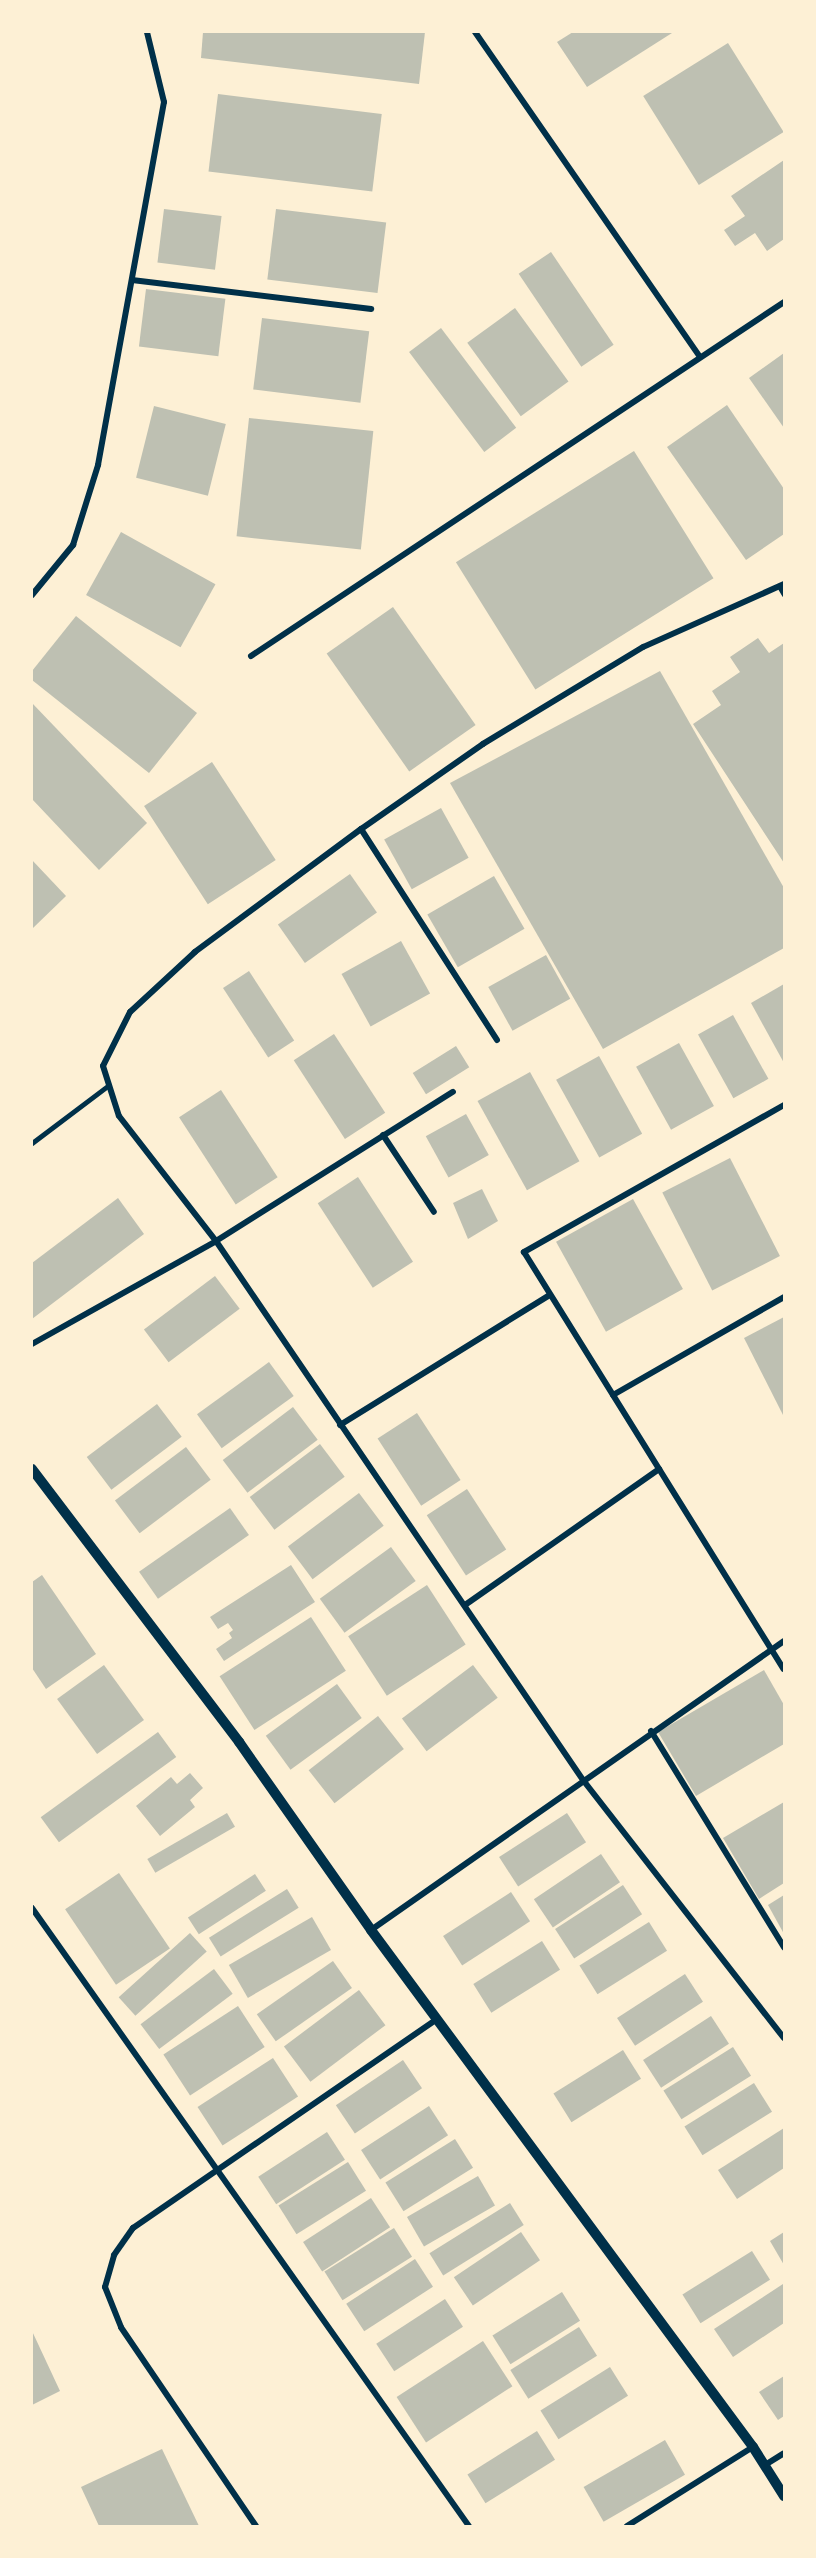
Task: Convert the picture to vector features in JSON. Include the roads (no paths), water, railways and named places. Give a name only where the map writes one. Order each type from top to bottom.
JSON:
[{"type":"street","points":[[32,595],[73,544],[98,465],[164,102],[147,32]]},
{"type":"street","points":[[475,32],[699,356]]},
{"type":"street","points":[[132,280],[371,309]]},
{"type":"street","points":[[251,656],[699,356],[784,302]]},
{"type":"street","points":[[782,585],[643,647],[483,744],[361,829],[195,952],[130,1012],[104,1066],[119,1116],[216,1241],[583,1780],[784,2038]]},
{"type":"street","points":[[361,829],[497,1040]]},
{"type":"street","points":[[32,1344],[216,1241],[453,1092]]},
{"type":"street","points":[[784,1105],[524,1252],[784,1669]]},
{"type":"street","points":[[383,1136],[434,1212]]},
{"type":"street","points":[[340,1425],[550,1295]]},
{"type":"street","points":[[613,1395],[784,1297]]},
{"type":"street","points":[[32,1469],[239,1742],[371,1930],[753,2448],[782,2493]]},
{"type":"street","points":[[465,1605],[659,1469]]},
{"type":"street","points":[[371,1930],[651,1731],[784,1641]]},
{"type":"street","points":[[651,1731],[784,1947]]},
{"type":"street","points":[[32,1908],[470,2526]]},
{"type":"street","points":[[256,2526],[121,2327],[105,2287],[114,2255],[133,2228],[437,2019]]},
{"type":"street","points":[[627,2526],[753,2448]]},
{"type":"street","points":[[765,2465],[784,2453]]},
{"type":"lane","points":[[782,585],[784,594]]},
{"type":"lane","points":[[32,1143],[109,1084]]}]
